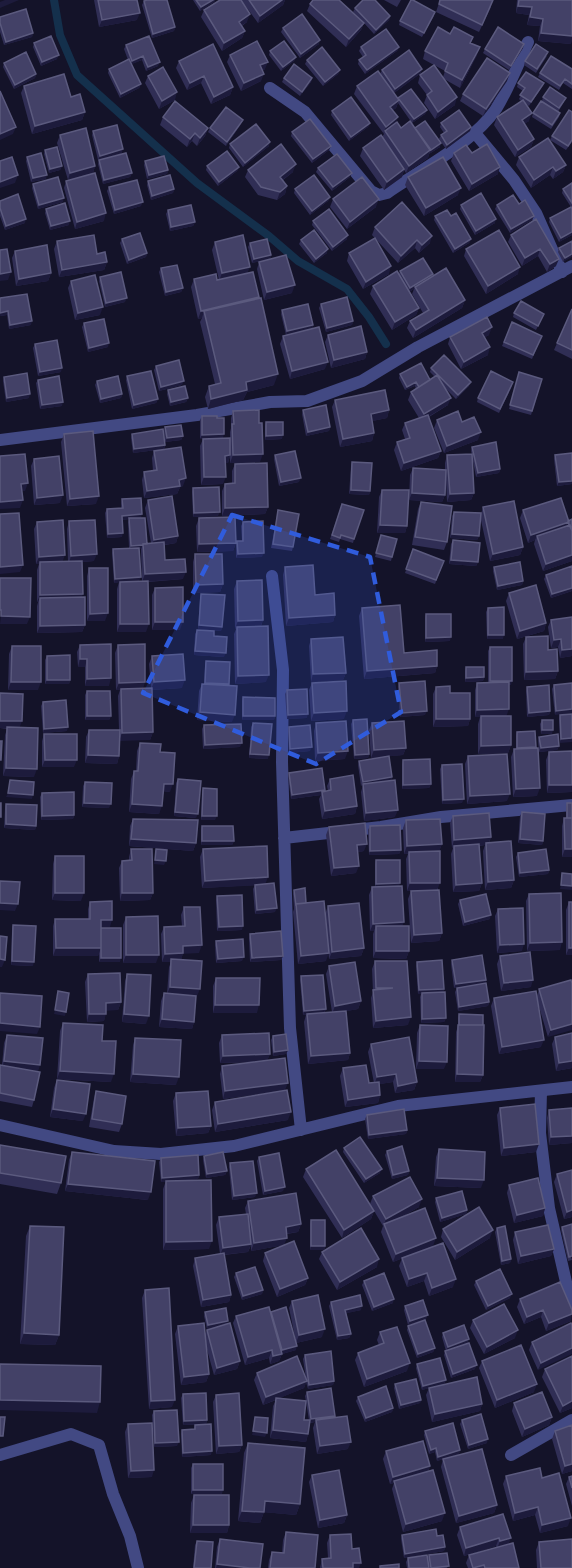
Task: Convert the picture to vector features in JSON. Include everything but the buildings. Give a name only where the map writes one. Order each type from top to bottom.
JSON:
[{"type":"street","points":[[270,87],[305,112],[371,191],[379,195],[387,194],[475,133],[495,109],[528,42]]},
{"type":"street","points":[[0,440],[196,415],[270,402],[307,401],[362,381],[418,348],[567,269],[536,213],[514,180],[475,133]]},
{"type":"street","points":[[272,576],[283,670],[284,838],[290,1028],[301,1130]]},
{"type":"street","points":[[284,838],[381,827],[441,817],[572,805]]},
{"type":"street","points":[[0,1125],[114,1151],[161,1154],[234,1146],[398,1106],[572,1087]]},
{"type":"street","points":[[542,1091],[540,1133],[549,1208],[572,1308]]},
{"type":"street","points":[[511,1455],[572,1420]]},
{"type":"street","points":[[0,1455],[71,1434],[99,1445],[113,1494],[130,1536],[138,1568]]},
{"type":"highlighted area","points":[[232,515],[370,557],[401,712],[316,764],[143,693]]},
{"type":"waterway","points":[[54,0],[60,35],[77,75],[197,183],[269,236],[298,261],[347,289],[386,344]]}]
